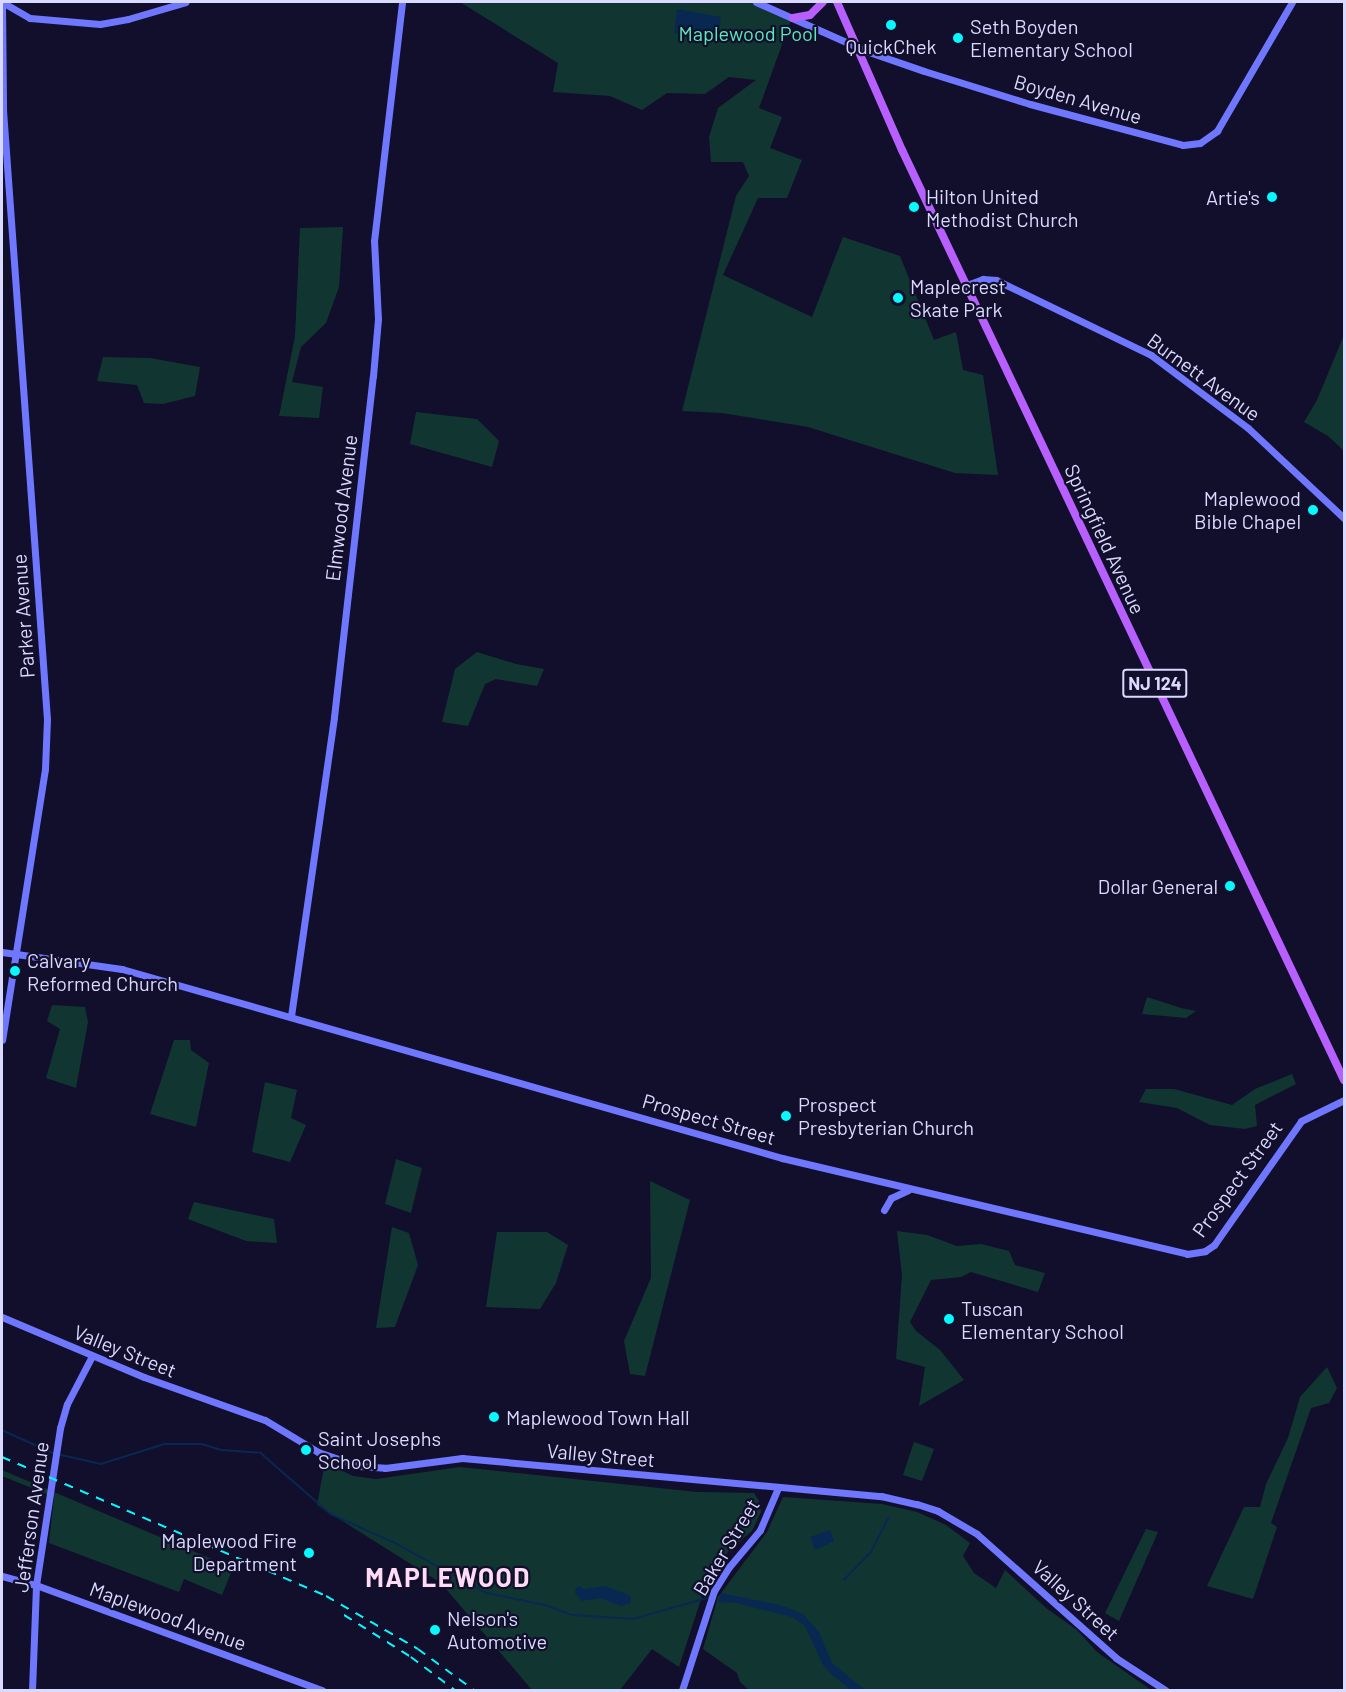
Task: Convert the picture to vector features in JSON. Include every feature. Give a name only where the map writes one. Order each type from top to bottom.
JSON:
[{"type":"main road","points":[[793,18],[810,15],[823,2]]},
{"type":"main road","name":"Springfield Avenue","points":[[831,2],[838,10]]},
{"type":"main road","name":"Springfield Avenue","points":[[837,2],[838,10],[853,44],[1344,1080]]},
{"type":"street","points":[[2,4],[30,18],[100,24],[128,19],[186,2]]},
{"type":"street","name":"Elmwood Avenue","points":[[291,1016],[332,728],[374,376],[378,319],[374,241],[402,2]]},
{"type":"street","name":"Boyden Avenue","points":[[756,2],[853,44],[924,71],[1021,101],[1183,145],[1195,145],[1208,140],[1217,131],[1292,2]]},
{"type":"street","name":"Parker Avenue","points":[[2,4],[4,120],[47,719],[45,769],[2,1040]]},
{"type":"street","name":"Burnett Avenue","points":[[967,285],[990,279],[1066,312],[1151,355],[1248,428],[1344,518]]},
{"type":"street","name":"Prospect Street","points":[[2,952],[122,969],[782,1158],[910,1190],[1194,1254],[1214,1245],[1302,1121],[1344,1100]]},
{"type":"street","points":[[884,1210],[891,1198],[910,1190]]},
{"type":"street","name":"Valley Street","points":[[2,1317],[92,1356],[265,1419],[318,1452],[359,1466],[385,1468],[462,1458],[881,1496],[938,1511],[989,1543],[1108,1651],[1165,1690]]},
{"type":"street","name":"Jefferson Avenue","points":[[32,1690],[36,1585],[56,1448],[63,1414],[92,1356]]},
{"type":"street","name":"Baker Street","points":[[681,1690],[714,1591],[729,1567],[760,1530],[778,1488]]},
{"type":"street","name":"Maplewood Avenue","points":[[2,1576],[36,1585],[322,1690]]},
{"type":"green space","name":"Maplewood Pool","points":[[460,2],[755,2],[792,17],[759,108],[782,117],[770,148],[802,160],[787,198],[758,198],[723,275],[812,317],[843,237],[900,256],[934,340],[956,332],[963,370],[983,375],[998,475],[955,473],[808,427],[722,413],[682,411],[736,196],[749,176],[743,162],[711,162],[709,137],[718,108],[756,80],[729,77],[705,94],[667,93],[642,110],[610,96],[553,92],[558,63]]},
{"type":"green space","points":[[343,227],[339,287],[326,323],[301,347],[292,382],[323,387],[319,418],[279,416],[295,336],[300,228]]},
{"type":"green space","points":[[1344,335],[1344,451],[1328,436],[1304,422],[1317,400]]},
{"type":"green space","points":[[103,357],[150,358],[200,367],[195,396],[163,404],[144,403],[137,385],[97,381]]},
{"type":"green space","points":[[416,412],[477,419],[499,441],[492,467],[410,444]]},
{"type":"green space","points":[[477,652],[516,664],[544,669],[537,686],[496,679],[485,684],[468,726],[442,722],[455,669]]},
{"type":"green space","points":[[1147,997],[1196,1011],[1186,1018],[1142,1014]]},
{"type":"green space","points":[[52,1005],[85,1007],[88,1022],[76,1088],[46,1078],[60,1029],[47,1021]]},
{"type":"green space","points":[[174,1040],[190,1040],[191,1050],[209,1063],[196,1127],[150,1114]]},
{"type":"green space","points":[[1292,1074],[1296,1084],[1255,1105],[1257,1126],[1245,1129],[1210,1125],[1177,1108],[1139,1102],[1146,1089],[1174,1089],[1232,1105],[1255,1089]]},
{"type":"green space","points":[[265,1082],[297,1090],[291,1118],[306,1125],[290,1162],[252,1152]]},
{"type":"green space","points":[[396,1159],[422,1168],[411,1213],[385,1204]]},
{"type":"green space","points":[[650,1181],[690,1200],[645,1376],[630,1374],[624,1341],[651,1278]]},
{"type":"green space","points":[[194,1202],[274,1219],[277,1243],[246,1241],[188,1219]]},
{"type":"green space","points":[[392,1227],[409,1233],[418,1265],[395,1327],[376,1328]]},
{"type":"green space","points":[[897,1231],[927,1235],[957,1246],[981,1244],[1009,1251],[1015,1265],[1045,1273],[1038,1292],[971,1272],[961,1277],[931,1280],[910,1322],[916,1331],[940,1350],[964,1380],[919,1406],[925,1367],[896,1359],[902,1275]]},
{"type":"green space","points":[[497,1232],[547,1232],[568,1245],[556,1283],[540,1309],[486,1307]]},
{"type":"green space","points":[[1327,1367],[1337,1388],[1329,1403],[1311,1408],[1271,1523],[1277,1527],[1253,1599],[1207,1586],[1244,1507],[1260,1507],[1266,1484],[1288,1438],[1300,1397]]},
{"type":"green space","points":[[914,1442],[934,1449],[922,1481],[903,1475]]},
{"type":"green space","points":[[325,1462],[353,1476],[376,1479],[460,1467],[697,1492],[754,1493],[759,1501],[761,1512],[752,1531],[729,1550],[702,1596],[679,1667],[652,1649],[620,1690],[532,1690],[441,1583],[317,1505]]},
{"type":"green space","points":[[2,1470],[233,1568],[222,1595],[184,1579],[179,1592],[49,1543],[54,1497],[2,1476]]},
{"type":"green space","points":[[783,1497],[882,1504],[917,1512],[946,1525],[970,1543],[963,1556],[974,1573],[996,1588],[1005,1570],[1046,1608],[1077,1630],[1097,1652],[1151,1690],[749,1690],[740,1682],[737,1673],[703,1649],[718,1597],[767,1532]]},
{"type":"green space","points":[[1146,1529],[1158,1532],[1119,1621],[1105,1613]]},
{"type":"water","points":[[677,9],[721,17],[718,37],[674,33]]},
{"type":"water","points":[[830,1530],[834,1541],[815,1550],[810,1537]]},
{"type":"water","points":[[580,1586],[584,1589],[605,1586],[627,1594],[631,1597],[631,1603],[621,1606],[600,1598],[582,1601],[575,1593],[576,1588]]},
{"type":"water","points":[[721,1593],[780,1605],[803,1614],[819,1632],[832,1663],[865,1690],[851,1690],[832,1675],[823,1665],[805,1626],[792,1617],[736,1603],[718,1602]]},
{"type":"waterway","points":[[2,1430],[53,1453]]},
{"type":"waterway","points":[[57,1454],[101,1464],[165,1444],[202,1444],[222,1450],[261,1453],[331,1514],[397,1544],[487,1593],[545,1605],[573,1615],[633,1619],[710,1597]]},
{"type":"waterway","points":[[844,1580],[871,1552],[888,1518]]},
{"type":"railway","points":[[2,1457],[326,1596],[418,1649],[474,1690]]},
{"type":"railway","points":[[344,1615],[411,1657],[455,1690]]},
{"type":"place","name":"QuickChek","points":[[891,25]]},
{"type":"place","name":"Seth Boyden Elementary School","points":[[958,38]]},
{"type":"place","name":"Artie's","points":[[1272,197]]},
{"type":"place","name":"Hilton United Methodist Church","points":[[914,207]]},
{"type":"place","name":"Maplecrest Skate Park","points":[[898,298]]},
{"type":"place","name":"Maplewood Bible Chapel","points":[[1313,510]]},
{"type":"place","name":"Dollar General","points":[[1230,886]]},
{"type":"place","name":"Calvary Reformed Church","points":[[15,971]]},
{"type":"place","name":"Prospect Presbyterian Church","points":[[786,1116]]},
{"type":"place","name":"Tuscan Elementary School","points":[[949,1319]]},
{"type":"place","name":"Maplewood Town Hall","points":[[494,1417]]},
{"type":"place","name":"Saint Josephs School","points":[[306,1450]]},
{"type":"place","name":"Maplewood Fire Department","points":[[309,1553]]},
{"type":"place","name":"Nelson's Automotive","points":[[435,1630]]},
{"type":"district","name":"MAPLEWOOD","points":[[448,1577]]}]
